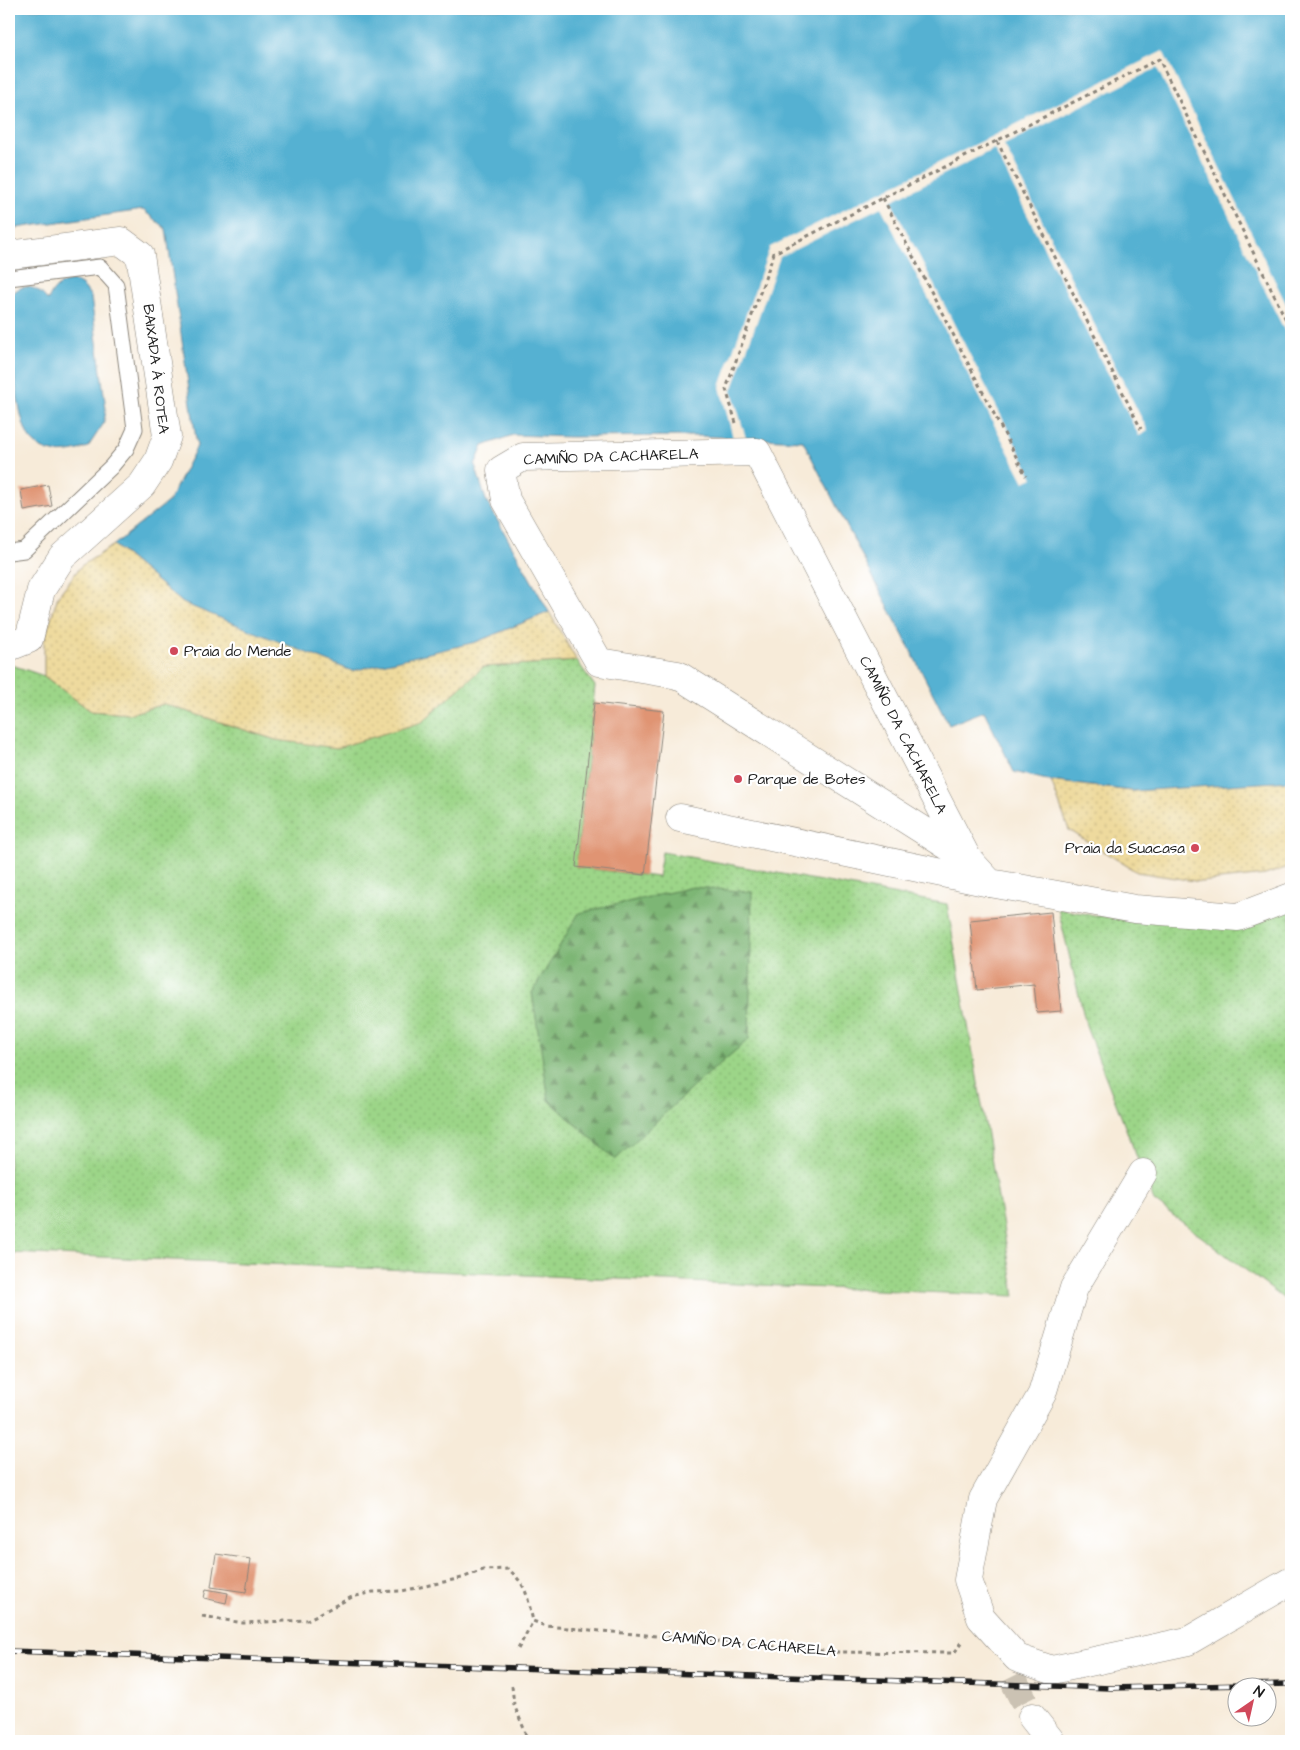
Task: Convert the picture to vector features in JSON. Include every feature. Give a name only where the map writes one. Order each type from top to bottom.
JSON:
[{"type":"street","name":"BAIXADA Á ROTEA","points":[[9,255],[121,241],[140,255],[166,436],[158,461],[142,485],[62,557],[41,590],[29,639],[9,647]]},
{"type":"street","name":"CAMIÑO DA CACHARELA","points":[[967,858],[757,452],[523,457],[501,470],[506,500],[599,662],[678,675],[967,858],[990,883]]},
{"type":"street","points":[[680,818],[990,883],[1135,910],[1238,917],[1291,897]]},
{"type":"street","points":[[1012,1677],[981,1618],[968,1580],[983,1499],[1042,1394],[1074,1288],[1144,1173]]},
{"type":"street","points":[[981,1618],[1018,1658],[1052,1670],[1188,1641],[1291,1581]]},
{"type":"street","points":[[1032,1717],[1051,1741]]},
{"type":"lane","points":[[9,278],[100,267],[116,285],[135,429],[126,449],[111,467],[24,550],[9,552]]},
{"type":"path","points":[[744,452],[726,390],[774,253],[1160,59],[1291,330]]},
{"type":"path","points":[[997,141],[1141,429]]},
{"type":"path","points":[[883,198],[1026,476]]},
{"type":"path","points":[[202,1616],[243,1623],[307,1620],[352,1597],[373,1592],[402,1591],[462,1578],[483,1570],[508,1569],[520,1580],[527,1594],[533,1621],[518,1649]]},
{"type":"path","name":"CAMIÑO DA CACHARELA","points":[[533,1621],[546,1626],[834,1652],[954,1653],[981,1618]]},
{"type":"path","points":[[512,1686],[514,1705],[526,1731],[526,1741]]},
{"type":"green space","points":[[577,661],[595,686],[576,867],[658,877],[662,852],[947,904],[1015,1296],[9,1253],[9,664],[44,676],[91,711],[129,714],[164,704],[276,740],[422,722],[483,667]]},
{"type":"green space","points":[[693,887],[752,892],[749,1039],[694,1086],[615,1160],[549,1100],[532,993],[579,913]]},
{"type":"green space","points":[[1291,907],[1291,1304],[1154,1201],[1087,1029],[1058,909],[1136,922]]},
{"type":"sand","name":"Praia do Mende","points":[[114,545],[183,603],[476,642],[549,612],[577,661],[483,667],[422,722],[337,748],[276,740],[164,704],[129,714],[91,711],[44,676],[44,641],[58,596],[81,566]]},
{"type":"sand","name":"Praia da Suacasa","points":[[1272,780],[1291,781],[1291,866],[1265,875],[1201,882],[1137,872],[1069,830],[1051,781],[1132,791]]},
{"type":"water","points":[[9,9],[1291,9],[1291,781],[1132,791],[1051,781],[1014,772],[984,711],[949,725],[803,441],[700,436],[570,437],[513,435],[483,446],[475,465],[486,500],[549,612],[476,642],[352,671],[183,603],[114,545],[169,501],[197,446],[166,229],[143,210],[9,229]]},
{"type":"water","points":[[72,281],[83,287],[91,297],[106,409],[104,423],[88,447],[73,451],[51,452],[31,440],[25,430],[14,372],[9,298],[19,289],[29,287],[39,292],[48,301],[57,287]]},
{"type":"pier","points":[[1163,51],[1291,314],[1291,344],[1157,68],[1004,145],[1148,431],[1139,436],[994,149],[891,201],[1033,478],[1024,482],[881,207],[780,257],[732,391],[746,438],[733,438],[720,387],[770,247]]},
{"type":"building","points":[[48,485],[52,506],[24,511],[21,490]]},
{"type":"building","points":[[594,703],[664,711],[645,875],[576,867]]},
{"type":"building","points":[[1051,912],[1061,1011],[1037,1013],[1034,984],[977,990],[970,920]]},
{"type":"building","points":[[216,1554],[251,1559],[246,1592],[211,1587]]},
{"type":"building","points":[[206,1589],[228,1593],[226,1603],[204,1598]]},
{"type":"tunnel","points":[[1012,1677],[1032,1717]]},
{"type":"railway","points":[[9,1651],[1111,1688],[1291,1684]]},
{"type":"place","name":"Praia do Mende","points":[[174,651]]},
{"type":"place","name":"Parque de Botes","points":[[738,779]]},
{"type":"place","name":"Praia da Suacasa","points":[[1195,848]]}]
